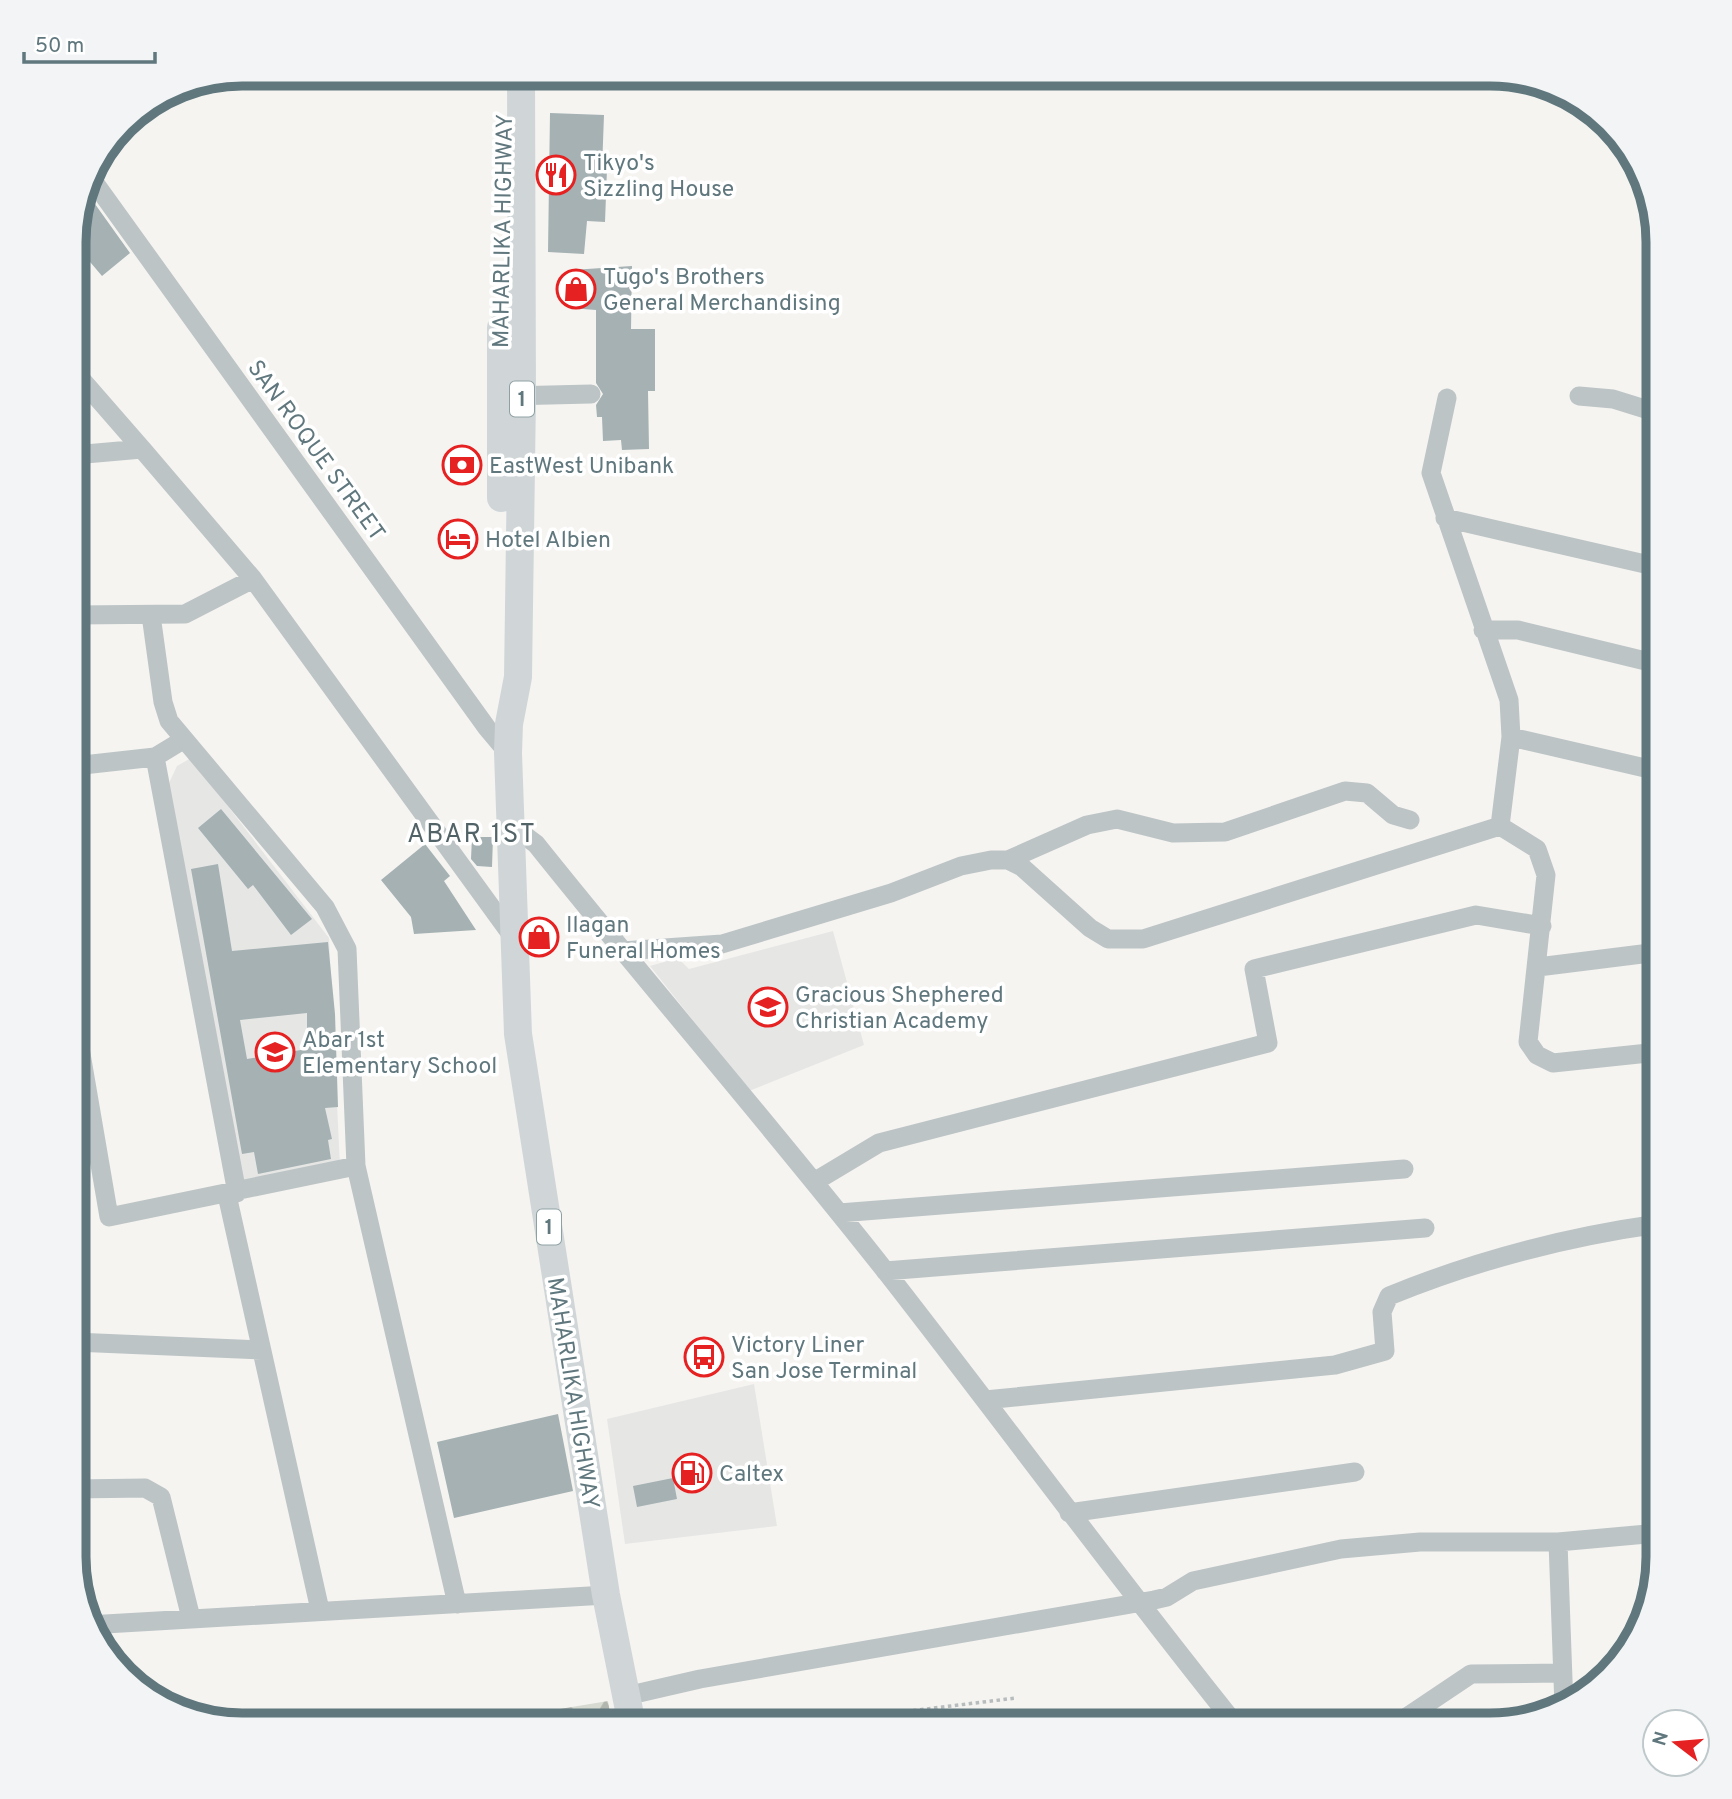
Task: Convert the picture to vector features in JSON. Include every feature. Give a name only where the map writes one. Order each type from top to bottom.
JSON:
[{"type":"highway","name":"MAHARLIKA HIGHWAY","points":[[504,86],[512,396],[501,671],[509,724],[509,824],[518,1034],[606,1595],[629,1713]]},
{"type":"highway","name":"MAHARLIKA HIGHWAY","points":[[510,330],[520,86]]},
{"type":"street","name":"SAN ROQUE STREET","points":[[97,186],[487,728],[508,752]]},
{"type":"street","points":[[86,385],[253,579],[513,937]]},
{"type":"street","points":[[512,396],[591,394]]},
{"type":"street","points":[[1579,396],[1613,399],[1646,409]]},
{"type":"street","points":[[1447,398],[1431,473],[1444,519],[1509,700],[1511,737],[1500,826]]},
{"type":"street","points":[[86,454],[142,449]]},
{"type":"street","points":[[1444,519],[1646,564]]},
{"type":"street","points":[[86,615],[185,614],[253,579]]},
{"type":"street","points":[[151,615],[165,712],[183,740],[325,907],[347,949],[356,1166],[457,1604]]},
{"type":"street","points":[[1483,630],[1518,630],[1646,661]]},
{"type":"street","points":[[1511,737],[1646,768]]},
{"type":"street","points":[[86,765],[155,757],[183,740]]},
{"type":"street","points":[[155,757],[262,1350],[320,1610]]},
{"type":"street","points":[[622,951],[722,944],[891,893],[961,866],[1008,860],[1087,825],[1117,819],[1173,832],[1225,832],[1345,791],[1367,793],[1393,815],[1410,820]]},
{"type":"street","points":[[509,824],[536,844],[839,1213],[985,1400],[1137,1602],[1226,1713]]},
{"type":"street","points":[[1008,860],[1022,867],[1090,928],[1108,940],[1122,942],[1143,939],[1500,826],[1537,849],[1546,875],[1528,1042],[1537,1055],[1553,1063],[1646,1053]]},
{"type":"street","points":[[814,1182],[879,1143],[1269,1043],[1254,970],[1476,915],[1542,926]]},
{"type":"street","points":[[1538,967],[1646,954]]},
{"type":"street","points":[[86,1083],[109,1217],[232,1194],[356,1166]]},
{"type":"street","points":[[839,1213],[1404,1169]]},
{"type":"street","points":[[985,1400],[1335,1365],[1372,1356],[1385,1351],[1382,1311],[1389,1296],[1502,1255],[1544,1247],[1579,1236],[1646,1226]]},
{"type":"street","points":[[885,1271],[1425,1228]]},
{"type":"street","points":[[86,1343],[262,1350]]},
{"type":"street","points":[[1069,1513],[1354,1472]]},
{"type":"street","points":[[86,1489],[145,1488],[161,1497],[191,1618]]},
{"type":"street","points":[[626,1696],[700,1679],[1167,1597],[1193,1581],[1341,1549],[1420,1542],[1558,1542],[1646,1534]]},
{"type":"street","points":[[1558,1542],[1563,1695]]},
{"type":"street","points":[[102,1624],[606,1595]]},
{"type":"street","points":[[1414,1713],[1471,1674],[1561,1673]]},
{"type":"path","points":[[898,1713],[1016,1698]]},
{"type":"shaded area","name":"Abar 1st Elementary School","points":[[191,758],[329,938],[340,1166],[239,1186],[169,783],[177,766]]},
{"type":"shaded area","name":"Gracious Shephered Christian Academy","points":[[833,931],[864,1045],[749,1091],[650,966],[678,958],[689,969]]},
{"type":"shaded area","name":"Caltex","points":[[754,1384],[777,1526],[625,1544],[607,1419]]},
{"type":"green space","points":[[608,1701],[610,1713],[536,1713]]},
{"type":"green space","points":[[469,1709],[518,1713],[411,1713]]},
{"type":"building","points":[[550,113],[604,115],[602,169],[607,169],[605,222],[587,221],[584,254],[548,252]]},
{"type":"building","points":[[92,199],[130,253],[102,276],[86,257],[87,221]]},
{"type":"building","points":[[632,266],[631,329],[655,329],[655,391],[648,391],[649,449],[622,450],[621,440],[603,441],[602,417],[597,417],[596,405],[603,394],[596,383],[596,310],[571,308],[572,270]]},
{"type":"building","points":[[221,809],[312,919],[291,935],[253,885],[248,889],[198,828]]},
{"type":"building","points":[[472,837],[493,837],[492,867],[477,866],[471,859]]},
{"type":"building","points":[[425,844],[450,876],[444,881],[476,930],[414,934],[411,917],[381,880]]},
{"type":"building","points":[[218,864],[232,951],[328,942],[335,1014],[338,1107],[325,1108],[332,1139],[328,1140],[331,1159],[258,1174],[254,1152],[242,1154],[191,869]],"holes":[[[307,1013],[307,1049],[247,1059],[240,1020]]]},
{"type":"building","points":[[558,1414],[573,1491],[454,1518],[437,1442]]},
{"type":"building","points":[[673,1478],[677,1499],[637,1507],[633,1486]]},
{"type":"place","name":"Tikyo's Sizzling House","points":[[556,175]]},
{"type":"place","name":"Tugo's Brothers General Merchandising","points":[[576,289]]},
{"type":"place","name":"EastWest Unibank","points":[[462,465]]},
{"type":"place","name":"Hotel Albien","points":[[458,539]]},
{"type":"place","name":"Ilagan Funeral Homes","points":[[539,937]]},
{"type":"place","name":"Gracious Shephered Christian Academy","points":[[768,1007]]},
{"type":"place","name":"Abar 1st Elementary School","points":[[275,1052]]},
{"type":"place","name":"Victory Liner San Jose Terminal","points":[[704,1357]]},
{"type":"place","name":"Caltex","points":[[692,1473]]},
{"type":"district","name":"ABAR 1ST","points":[[472,833]]}]
